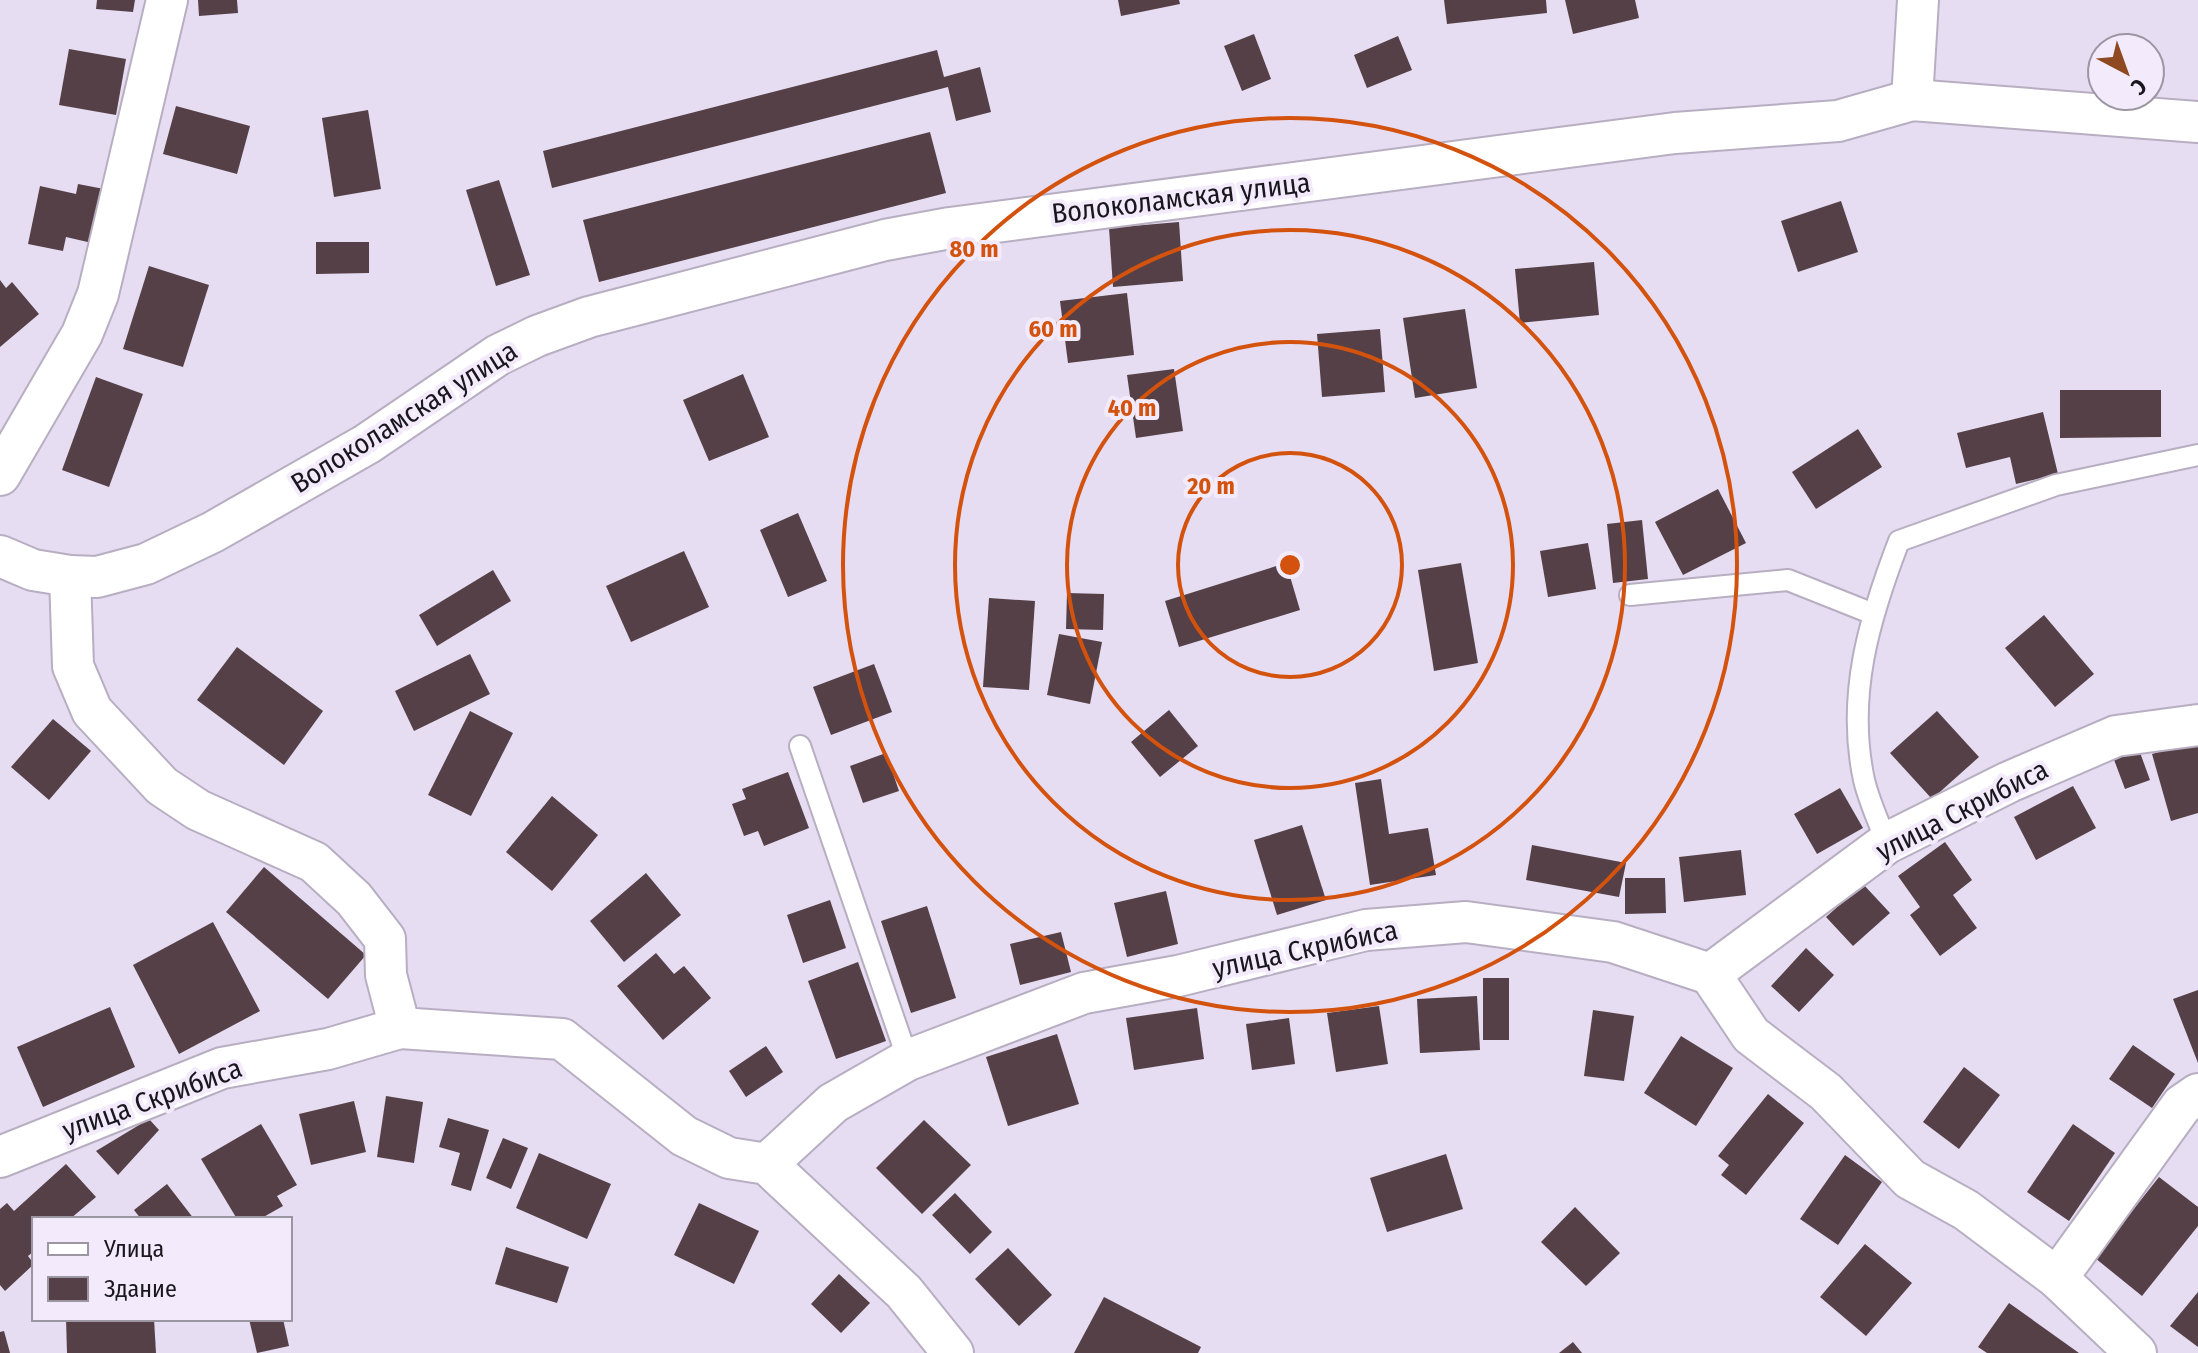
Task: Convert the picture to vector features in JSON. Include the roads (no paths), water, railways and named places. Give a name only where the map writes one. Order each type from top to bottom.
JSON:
[{"type":"street","points":[[0,475],[82,334],[98,294],[167,0]]},
{"type":"street","points":[[1912,100],[1918,0]]},
{"type":"street","name":"Волоколамская улица","points":[[0,556],[33,570],[70,576],[97,577],[146,564],[213,532],[367,444],[498,355],[537,336],[589,317],[871,244],[950,228],[1675,133],[1838,121],[1912,100],[2198,122]]},
{"type":"street","points":[[70,576],[73,666],[92,711],[162,786],[198,810],[314,862],[354,899],[385,939],[386,975],[400,1028],[562,1039],[684,1136],[729,1158],[767,1164],[904,1292],[953,1353]]},
{"type":"street","name":"улица Скрибиса","points":[[767,1164],[833,1103],[908,1060],[1084,993],[1178,976],[1366,930],[1466,922],[1613,942],[1710,974],[1887,843],[2009,782],[2116,736],[2198,725]]},
{"type":"street","points":[[1710,974],[1751,1035],[1826,1092],[1910,1179],[1966,1210],[2057,1278],[2136,1353]]},
{"type":"street","name":"улица Скрибиса","points":[[0,1157],[222,1068],[328,1049],[400,1028]]},
{"type":"street","points":[[2057,1278],[2182,1105],[2198,1094]]},
{"type":"lane","points":[[1887,843],[1864,780],[1856,689],[1871,613],[1899,541],[2056,485],[2198,455]]},
{"type":"lane","points":[[1630,595],[1788,580],[1871,613]]},
{"type":"lane","points":[[800,746],[908,1060]]}]
